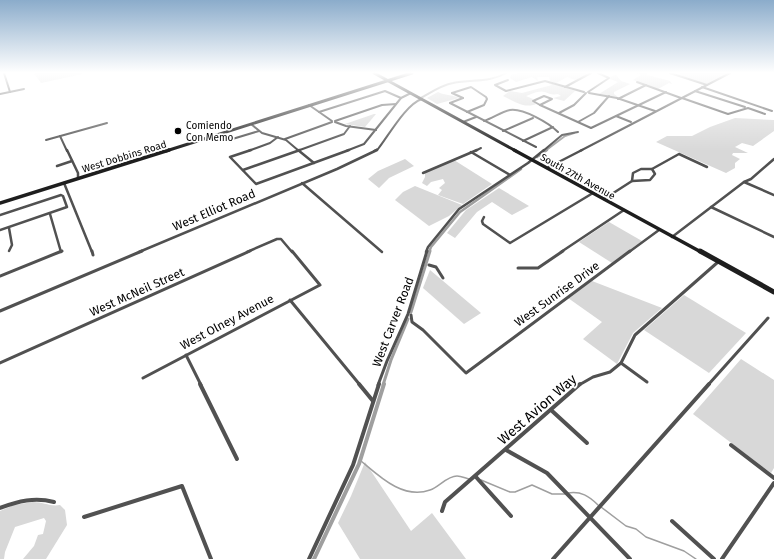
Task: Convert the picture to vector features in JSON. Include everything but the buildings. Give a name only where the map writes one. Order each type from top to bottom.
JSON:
[{"type":"street","name":"West Dobbins Road","points":[[0,203],[252,125],[328,99]]},
{"type":"street","points":[[319,112],[360,99]]},
{"type":"street","points":[[278,137],[270,143],[230,157],[256,184],[364,144],[400,99]]},
{"type":"street","name":"West Elliot Road","points":[[0,311],[337,169],[378,149],[419,99]]},
{"type":"street","name":"South 27th Avenue","points":[[422,99],[774,292]]},
{"type":"street","points":[[460,99],[450,103],[503,131],[536,146]]},
{"type":"street","points":[[467,112],[484,105],[487,99]]},
{"type":"street","points":[[537,99],[533,101],[591,128],[653,99]]},
{"type":"street","points":[[540,105],[552,99]]},
{"type":"street","points":[[559,113],[573,106],[580,99]]},
{"type":"street","points":[[578,122],[594,114],[606,99]]},
{"type":"street","points":[[618,99],[654,111]]},
{"type":"street","points":[[547,168],[632,122],[680,99]]},
{"type":"street","points":[[685,99],[728,114],[735,114],[747,108]]},
{"type":"street","points":[[720,99],[765,114]]},
{"type":"street","points":[[737,99],[772,111]]},
{"type":"street","points":[[285,139],[382,104],[396,104]]},
{"type":"street","points":[[309,105],[333,121],[350,126],[376,130]]},
{"type":"street","points":[[484,121],[515,110],[553,127],[558,132]]},
{"type":"street","points":[[616,116],[632,122]]},
{"type":"street","points":[[463,122],[476,117]]},
{"type":"street","points":[[503,131],[533,118]]},
{"type":"street","points":[[46,140],[107,123]]},
{"type":"street","points":[[252,125],[265,135],[285,139],[314,163]]},
{"type":"street","points":[[243,170],[344,134],[350,126]]},
{"type":"street","points":[[523,141],[553,127]]},
{"type":"street","points":[[229,140],[259,131]]},
{"type":"street","name":"West Carver Road","points":[[309,559],[353,465],[387,361],[408,314],[428,247],[459,209],[510,175],[562,135],[578,132]]},
{"type":"street","points":[[60,136],[78,173],[78,178]]},
{"type":"street","points":[[423,173],[481,148]]},
{"type":"street","points":[[471,152],[510,175]]},
{"type":"street","points":[[632,181],[633,173],[635,171],[652,168],[679,154],[707,167]]},
{"type":"street","points":[[672,237],[744,182],[751,179],[774,159]]},
{"type":"street","points":[[57,166],[72,161]]},
{"type":"street","points":[[604,199],[632,181],[650,180],[655,174],[652,168]]},
{"type":"street","points":[[744,182],[774,195]]},
{"type":"street","points":[[64,183],[93,255]]},
{"type":"street","points":[[302,183],[382,252]]},
{"type":"street","points":[[484,217],[482,221],[483,224],[510,243],[593,193]]},
{"type":"street","points":[[0,215],[61,195],[63,196],[67,208],[1,231]]},
{"type":"street","points":[[711,207],[774,237]]},
{"type":"street","points":[[518,268],[538,268],[624,210]]},
{"type":"street","points":[[0,276],[62,252],[50,214]]},
{"type":"street","points":[[9,228],[12,245],[9,251]]},
{"type":"street","name":"West Sunrise Drive","points":[[411,315],[412,322],[428,335],[466,373],[659,230]]},
{"type":"street","name":"West McNeil Street","points":[[0,363],[271,242],[281,239],[320,285]]},
{"type":"street","name":"West Avion Way","points":[[442,511],[445,502],[476,477],[580,384],[593,377],[610,372],[620,362],[635,335],[718,262]]},
{"type":"street","points":[[429,265],[436,267],[443,278]]},
{"type":"street","name":"West Olney Avenue","points":[[143,378],[320,285]]},
{"type":"street","points":[[290,300],[373,401]]},
{"type":"street","points":[[553,559],[768,318]]},
{"type":"street","points":[[186,355],[236,459]]},
{"type":"street","points":[[620,362],[647,382]]},
{"type":"street","points":[[551,410],[587,443]]},
{"type":"street","points":[[731,445],[774,478]]},
{"type":"street","points":[[506,450],[547,473],[630,559]]},
{"type":"street","points":[[476,477],[511,516]]},
{"type":"street","points":[[722,559],[774,483]]},
{"type":"street","points":[[84,517],[182,486],[211,559]]},
{"type":"street","points":[[0,508],[32,499],[45,499],[54,502]]},
{"type":"street","points":[[672,521],[714,559]]},
{"type":"shaded area","points":[[429,99],[455,99],[437,104]]},
{"type":"shaded area","points":[[509,99],[533,99],[532,101],[536,104],[527,106]]},
{"type":"shaded area","points":[[376,114],[365,127],[345,124]]},
{"type":"shaded area","points":[[735,118],[774,120],[774,131],[753,146],[742,143],[735,147],[748,153],[733,153],[732,155],[740,159],[735,163],[735,168],[726,173],[656,142],[667,136],[692,136],[710,127]]},
{"type":"shaded area","points":[[405,159],[414,166],[389,178],[379,188],[368,179],[378,171]]},
{"type":"shaded area","points":[[454,160],[492,184],[463,204],[438,195],[442,190],[439,188],[445,183],[443,179],[431,182],[427,186],[422,183],[425,177],[425,172]]},
{"type":"shaded area","points":[[415,186],[462,205],[449,216],[429,226],[395,200],[403,192]]},
{"type":"shaded area","points":[[499,188],[529,206],[512,215],[492,202],[477,212],[455,238],[447,233],[466,210]]},
{"type":"shaded area","points":[[609,222],[642,241],[612,263],[579,242]]},
{"type":"shaded area","points":[[430,270],[481,313],[464,324],[423,288]]},
{"type":"shaded area","points":[[592,281],[662,308],[633,333],[617,364],[583,339],[602,322],[568,298]]},
{"type":"shaded area","points":[[684,295],[746,333],[709,373],[644,330]]},
{"type":"shaded area","points":[[741,359],[774,380],[774,468],[771,473],[693,414]]},
{"type":"shaded area","points":[[365,462],[411,531],[432,513],[466,559],[360,559],[338,523]]},
{"type":"shaded area","points":[[33,502],[60,505],[65,510],[67,525],[46,559],[23,559],[34,546],[38,535],[43,534],[46,521],[44,518],[15,527],[5,552],[4,559],[0,559],[0,511],[14,505]]},
{"type":"waterway","points":[[545,151],[565,136],[574,133]]},
{"type":"waterway","points":[[537,157],[547,150]]},
{"type":"waterway","points":[[429,252],[431,247],[460,212],[521,169]]},
{"type":"waterway","points":[[411,312],[430,251]]},
{"type":"waterway","points":[[383,385],[391,360],[408,319]]},
{"type":"waterway","points":[[314,559],[359,464],[384,384]]},
{"type":"waterway","points":[[360,460],[392,485],[410,492],[430,490],[453,476],[460,476],[469,479]]},
{"type":"waterway","points":[[481,480],[510,492],[515,492],[532,485],[552,494],[565,494]]},
{"type":"waterway","points":[[568,493],[584,495],[598,505]]},
{"type":"waterway","points":[[601,507],[626,526],[636,529],[646,537],[684,551],[696,559]]},
{"type":"place","name":"Comiendo Con Memo","points":[[178,131]]}]
